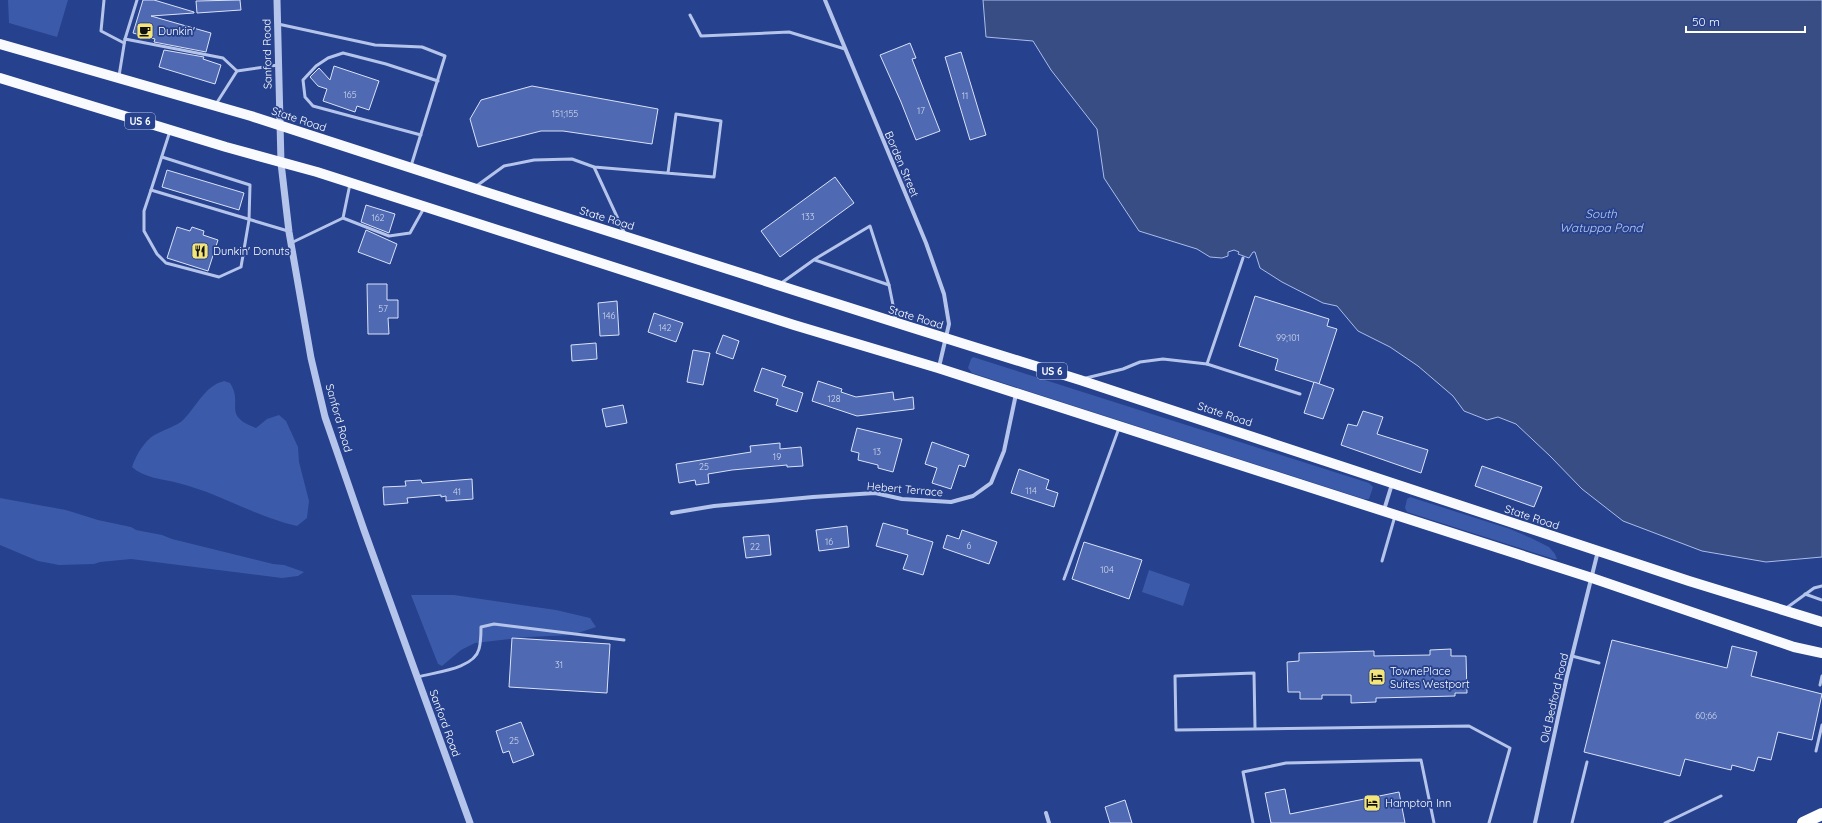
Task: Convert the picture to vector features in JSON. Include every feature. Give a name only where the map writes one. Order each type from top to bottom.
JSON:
[{"type":"highway","points":[[1803,823],[1822,814]]},
{"type":"main road","name":"State Road","points":[[0,44],[215,105],[474,189],[1080,380],[1598,551],[1822,622]]},
{"type":"main road","name":"US 6","points":[[0,78],[350,182],[794,325],[938,368],[1395,514],[1592,578],[1794,647],[1822,654]]},
{"type":"street","name":"Sanford Road","points":[[277,0],[281,162],[289,232],[311,358],[325,417],[416,677],[470,823]]},
{"type":"street","name":"Borden Street","points":[[825,0],[926,243],[944,294],[949,324],[938,368]]},
{"type":"street","name":"Hebert Terrace","points":[[672,512],[714,506],[813,497],[875,494],[902,499],[951,502],[973,496],[991,483],[1004,451],[1016,394]]},
{"type":"street","points":[[1384,511],[1392,483]]},
{"type":"street","name":"Old Bedford Road","points":[[1535,823],[1572,656],[1598,551]]},
{"type":"street","points":[[1046,813],[1049,823]]},
{"type":"lane","points":[[104,0],[101,31],[124,43]]},
{"type":"lane","points":[[118,78],[124,43],[137,0]]},
{"type":"lane","points":[[690,14],[701,36],[789,32],[845,49]]},
{"type":"lane","points":[[277,24],[375,45],[422,47],[445,56],[410,168]]},
{"type":"lane","points":[[125,39],[223,58],[237,71]]},
{"type":"lane","points":[[421,135],[313,106],[304,97],[303,80],[316,66],[328,58],[343,53],[386,64],[438,81]]},
{"type":"lane","points":[[215,105],[237,71],[278,65]]},
{"type":"lane","points":[[474,189],[479,183],[504,166],[534,160],[572,159],[594,167],[714,177],[721,121],[676,114],[668,173]]},
{"type":"lane","points":[[162,157],[250,185],[249,220],[241,267],[219,277],[166,263],[157,254],[144,231],[144,211],[151,190],[162,157],[171,130]]},
{"type":"lane","points":[[594,167],[627,237]]},
{"type":"lane","points":[[343,218],[350,182]]},
{"type":"lane","points":[[151,190],[289,232]]},
{"type":"lane","points":[[292,243],[343,218],[389,236],[410,233],[424,206]]},
{"type":"lane","points":[[778,285],[815,259],[870,226],[889,286],[897,323]]},
{"type":"lane","points":[[1207,364],[1243,258]]},
{"type":"lane","points":[[815,259],[889,286]]},
{"type":"lane","points":[[1080,380],[1123,369],[1140,362],[1162,359],[1207,364],[1300,394]]},
{"type":"lane","points":[[1064,579],[1119,427]]},
{"type":"lane","points":[[1382,561],[1395,514]]},
{"type":"lane","points":[[1783,610],[1814,588],[1822,586]]},
{"type":"lane","points":[[1805,594],[1822,600]]},
{"type":"lane","points":[[416,677],[458,667],[472,661],[479,650],[481,626],[494,624],[624,640]]},
{"type":"lane","points":[[1572,656],[1599,663]]},
{"type":"lane","points":[[1255,728],[1254,673],[1174,676],[1176,730],[1469,726],[1510,748],[1489,823]]},
{"type":"lane","points":[[1820,685],[1822,676]]},
{"type":"lane","points":[[1816,751],[1822,725]]},
{"type":"lane","points":[[1253,823],[1242,772],[1286,763],[1421,760],[1434,823]]},
{"type":"lane","points":[[1572,823],[1587,762]]},
{"type":"lane","points":[[1665,823],[1722,796]]},
{"type":"shaded area","points":[[8,0],[68,0],[57,37],[9,23]]},
{"type":"shaded area","points":[[973,357],[1369,483],[1373,487],[1369,499],[1364,499],[972,373],[968,368]]},
{"type":"shaded area","points":[[224,381],[230,383],[234,390],[236,414],[245,423],[256,428],[267,419],[279,415],[286,421],[298,447],[299,462],[309,501],[307,518],[297,526],[267,517],[193,487],[142,474],[132,467],[138,453],[147,441],[155,435],[182,421],[206,392]]},
{"type":"shaded area","points":[[1410,497],[1510,529],[1549,547],[1557,559],[1407,512],[1405,508],[1407,499]]},
{"type":"shaded area","points":[[0,498],[66,510],[98,520],[131,527],[136,530],[162,535],[172,539],[273,564],[284,565],[304,572],[298,576],[282,578],[131,559],[94,564],[59,565],[38,561],[0,545]]},
{"type":"shaded area","points":[[1149,570],[1190,584],[1183,606],[1142,592]]},
{"type":"shaded area","points":[[411,595],[454,595],[556,610],[590,618],[596,627],[572,635],[528,637],[475,643],[461,650],[442,666],[438,664]]},
{"type":"water","name":"South Watuppa Pond","points":[[983,0],[1822,0],[1822,557],[1766,562],[1702,551],[1623,521],[1582,489],[1516,424],[1498,417],[1487,420],[1464,411],[1453,396],[1418,366],[1390,347],[1358,331],[1337,306],[1323,303],[1282,282],[1260,268],[1255,252],[1253,252],[1249,258],[1238,254],[1239,252],[1234,250],[1228,252],[1228,256],[1222,258],[1210,257],[1197,249],[1139,231],[1104,178],[1097,129],[1051,70],[1033,41],[986,37]]},
{"type":"building","points":[[143,0],[154,0],[194,12],[151,16],[211,33],[206,52],[154,42],[155,39],[133,33]]},
{"type":"building","points":[[240,0],[241,10],[197,13],[196,1]]},
{"type":"building","points":[[910,43],[916,58],[912,59],[940,131],[916,140],[880,55]]},
{"type":"building","points":[[164,50],[204,57],[203,59],[221,65],[215,84],[159,67]]},
{"type":"building","points":[[961,52],[986,135],[970,140],[945,57]]},
{"type":"building","points":[[334,66],[379,81],[369,110],[357,106],[355,112],[323,101],[327,89],[318,86],[310,77],[319,68],[330,80]]},
{"type":"building","points":[[532,86],[658,109],[652,144],[563,131],[541,131],[478,147],[470,119],[481,100]]},
{"type":"building","points":[[167,170],[244,193],[239,210],[162,187]]},
{"type":"building","points":[[835,177],[854,203],[780,257],[761,231]]},
{"type":"building","points":[[366,205],[395,214],[389,233],[361,222]]},
{"type":"building","points":[[177,227],[190,231],[192,227],[204,231],[203,235],[218,240],[208,271],[167,258]]},
{"type":"building","points":[[366,230],[397,244],[390,264],[358,252]]},
{"type":"building","points":[[367,284],[387,284],[387,300],[398,300],[398,318],[388,318],[389,334],[368,334]]},
{"type":"building","points":[[1255,296],[1329,319],[1327,326],[1337,329],[1319,384],[1275,370],[1278,359],[1239,346]]},
{"type":"building","points":[[617,301],[619,335],[600,336],[598,303]]},
{"type":"building","points":[[654,313],[683,323],[676,342],[648,332]]},
{"type":"building","points":[[723,335],[739,341],[733,359],[716,353]]},
{"type":"building","points":[[596,343],[597,359],[572,361],[571,345]]},
{"type":"building","points":[[693,350],[710,353],[703,385],[687,382]]},
{"type":"building","points":[[762,368],[786,376],[782,386],[803,393],[797,412],[776,405],[778,399],[754,391]]},
{"type":"building","points":[[818,381],[842,389],[841,392],[856,397],[893,392],[894,400],[913,397],[914,409],[857,416],[812,401]]},
{"type":"building","points":[[1314,382],[1334,389],[1323,419],[1304,413]]},
{"type":"building","points":[[623,405],[627,423],[606,427],[602,409]]},
{"type":"building","points":[[1363,411],[1383,417],[1377,434],[1428,450],[1421,473],[1341,445],[1348,424],[1357,426]]},
{"type":"building","points":[[857,428],[902,439],[893,472],[878,468],[878,465],[858,460],[859,453],[851,451]]},
{"type":"building","points":[[932,442],[969,455],[965,467],[959,465],[951,489],[932,483],[937,468],[925,464]]},
{"type":"building","points":[[780,443],[780,449],[801,447],[803,466],[787,467],[787,465],[732,470],[708,474],[709,483],[696,485],[695,480],[679,483],[676,464],[751,452],[750,446]]},
{"type":"building","points":[[1482,466],[1542,487],[1534,507],[1475,486]]},
{"type":"building","points":[[1019,469],[1049,480],[1046,489],[1058,493],[1054,507],[1011,493]]},
{"type":"building","points":[[472,479],[473,499],[446,501],[446,496],[441,497],[441,495],[407,498],[408,503],[384,505],[383,487],[406,486],[405,481],[421,480],[422,483]]},
{"type":"building","points":[[883,523],[908,530],[907,534],[933,542],[923,575],[903,569],[908,555],[876,546]]},
{"type":"building","points":[[847,526],[849,547],[819,551],[816,530]]},
{"type":"building","points":[[962,530],[997,542],[989,564],[943,548],[947,535],[959,539]]},
{"type":"building","points":[[769,535],[771,555],[746,558],[743,537]]},
{"type":"building","points":[[1084,542],[1142,560],[1129,599],[1072,579]]},
{"type":"building","points":[[512,638],[610,644],[607,693],[509,687]]},
{"type":"building","points":[[1612,640],[1727,668],[1732,646],[1757,652],[1751,676],[1822,694],[1812,740],[1778,732],[1771,760],[1758,757],[1754,771],[1732,765],[1731,770],[1685,759],[1680,776],[1584,752]]},
{"type":"building","name":"TownePlace Suites Westport","points":[[1451,649],[1451,656],[1466,656],[1467,693],[1455,693],[1455,696],[1376,698],[1376,702],[1351,703],[1351,695],[1322,695],[1322,699],[1300,699],[1300,692],[1288,692],[1287,662],[1299,661],[1299,653],[1374,651],[1374,656],[1430,655],[1430,650]]},
{"type":"building","points":[[521,722],[534,755],[513,763],[509,751],[503,753],[496,731]]},
{"type":"building","name":"Hampton Inn","points":[[1285,789],[1290,814],[1399,792],[1405,823],[1271,823],[1265,793]]},
{"type":"building","points":[[1125,800],[1132,823],[1110,823],[1105,807]]},
{"type":"place","name":"Dunkin'","points":[[145,31]]},
{"type":"place","name":"Dunkin' Donuts","points":[[200,251]]},
{"type":"place","name":"TownePlace Suites Westport","points":[[1377,677]]},
{"type":"place","name":"Hampton Inn","points":[[1372,803]]}]
